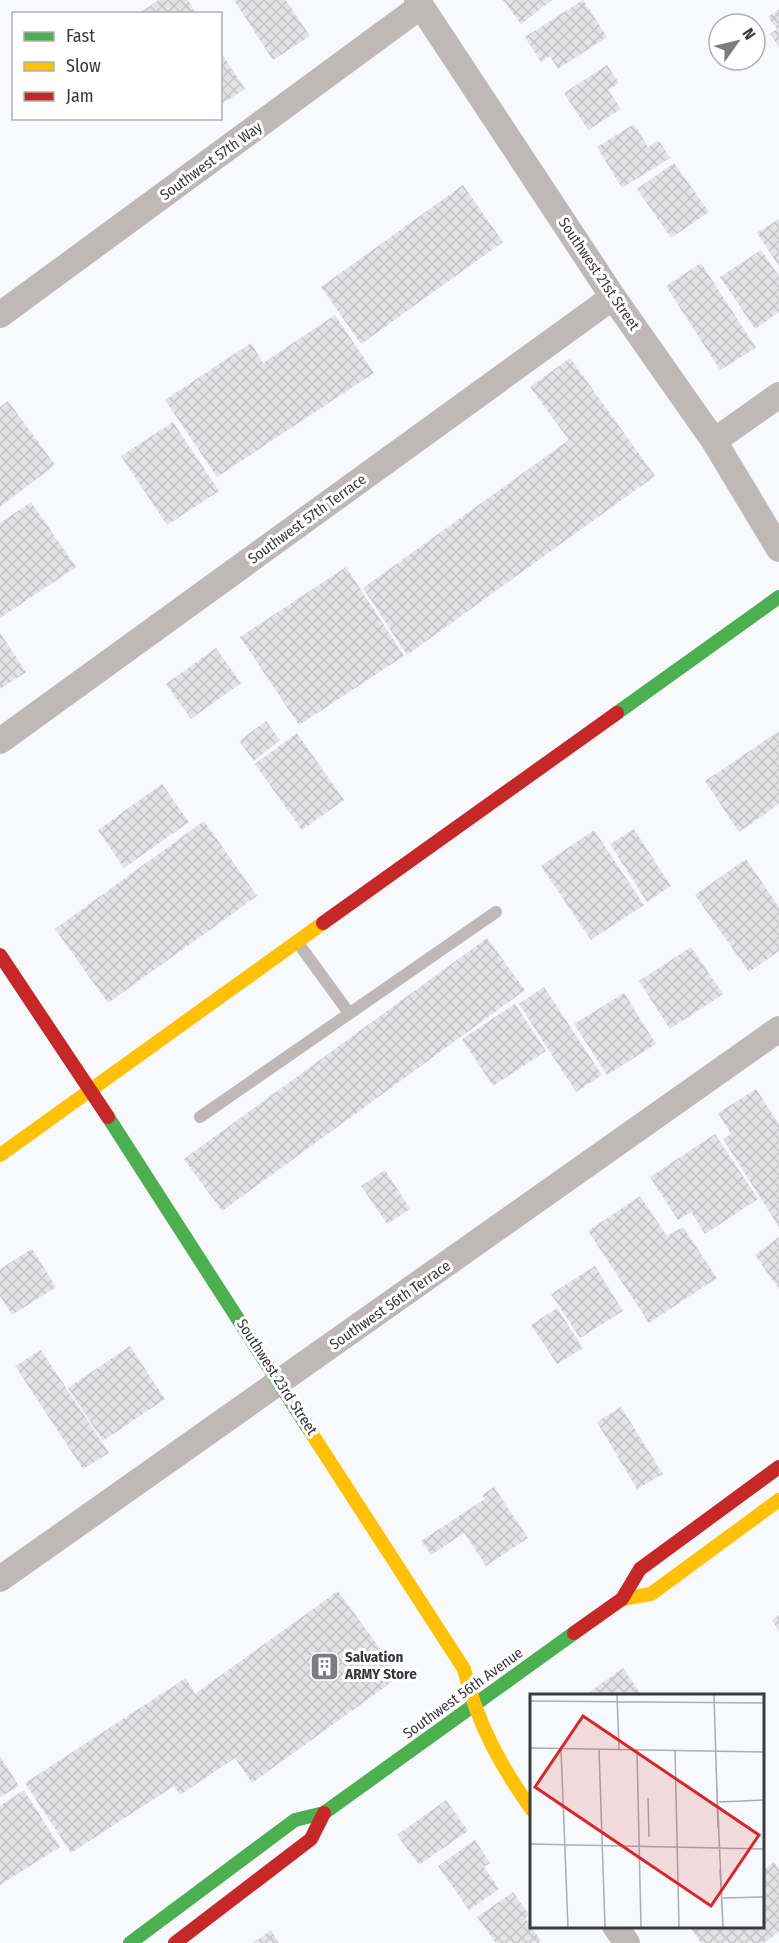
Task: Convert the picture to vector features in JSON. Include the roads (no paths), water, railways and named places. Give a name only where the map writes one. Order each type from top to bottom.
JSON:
[{"type":"street","name":"Southwest 21st Street","points":[[419,3],[613,297],[714,441],[779,549]]},
{"type":"street","name":"Southwest 57th Way","points":[[0,315],[419,3]]},
{"type":"street","name":"Southwest 57th Terrace","points":[[0,741],[613,297]]},
{"type":"street","points":[[714,441],[779,394]]},
{"type":"street","points":[[0,1155],[779,597]]},
{"type":"street","name":"Southwest 23rd Street","points":[[0,955],[91,1090],[464,1669],[472,1707],[492,1754],[530,1808]]},
{"type":"street","name":"Southwest 56th Terrace","points":[[0,1580],[779,1029]]},
{"type":"street","name":"Southwest 56th Avenue","points":[[130,1943],[295,1820],[324,1813],[622,1599],[640,1569],[779,1467]]},
{"type":"street","name":"Southwest 56th Avenue","points":[[622,1599],[651,1594],[779,1500]]},
{"type":"street","name":"Southwest 56th Avenue","points":[[175,1943],[311,1839],[324,1813]]},
{"type":"street","points":[[616,1928],[627,1943]]},
{"type":"lane","points":[[200,1117],[496,912]]},
{"type":"lane","points":[[298,942],[349,1013]]},
{"type":"place","name":"Salvation ARMY Store","points":[[324,1666]]}]
